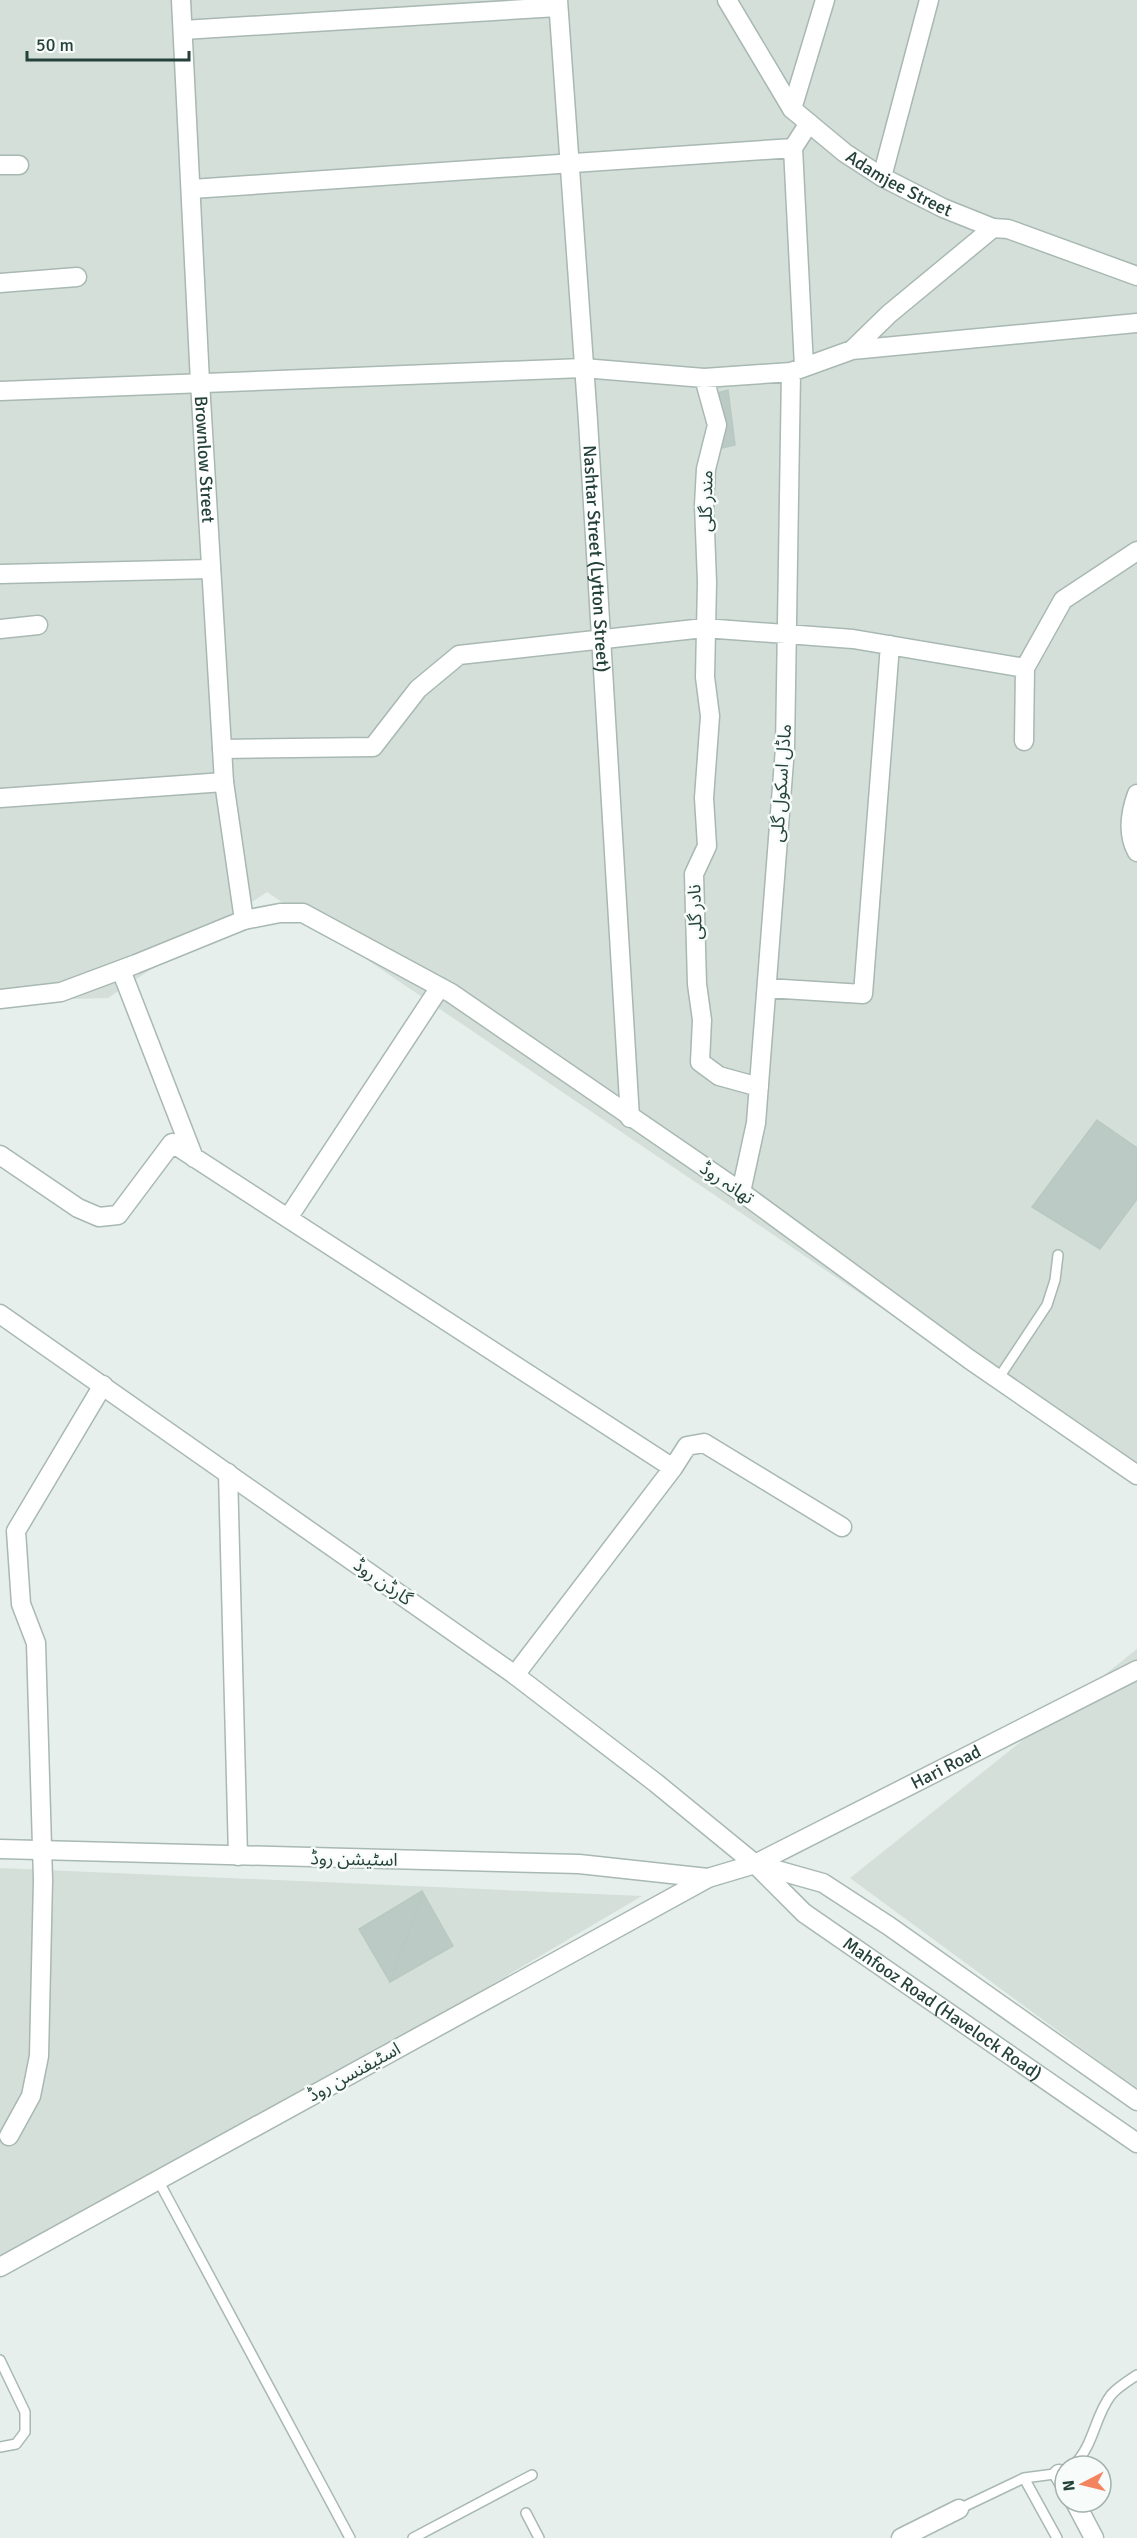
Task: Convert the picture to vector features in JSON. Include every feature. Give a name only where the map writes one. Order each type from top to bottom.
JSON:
[{"type":"street","name":"Brownlow Street","points":[[182,0],[200,382],[224,782],[244,920]]},
{"type":"street","name":"Adamjee Street","points":[[727,0],[792,109],[845,153],[882,177],[943,208],[993,228],[1008,229],[1137,276]]},
{"type":"street","points":[[792,109],[825,0]]},
{"type":"street","points":[[882,177],[929,0]]},
{"type":"street","points":[[183,30],[558,4]]},
{"type":"street","name":"Nashtar Street (Lytton Street)","points":[[558,4],[588,421],[630,1118]]},
{"type":"street","points":[[192,189],[792,147],[809,123]]},
{"type":"street","name":"ماڈل اسکول گلی","points":[[741,1192],[756,1123],[785,748],[797,370],[792,147]]},
{"type":"street","points":[[0,165],[19,165]]},
{"type":"street","points":[[852,350],[889,314],[993,228]]},
{"type":"street","points":[[0,283],[77,277]]},
{"type":"street","points":[[0,391],[583,368],[704,378],[797,370],[852,350],[1137,324]]},
{"type":"street","name":"مندر گلی","points":[[704,378],[717,425],[706,469],[704,628]]},
{"type":"street","points":[[1024,741],[1025,668],[1063,600],[1137,550]]},
{"type":"street","points":[[0,574],[211,569]]},
{"type":"street","points":[[0,629],[38,625]]},
{"type":"street","points":[[222,749],[373,747],[418,689],[459,655],[600,638],[704,628],[787,633],[852,639],[1025,668]]},
{"type":"street","name":"نادر گلی","points":[[704,628],[705,677],[710,716],[704,798],[707,846],[694,874],[698,984],[702,1020],[700,1062],[718,1076],[759,1087]]},
{"type":"street","points":[[766,988],[863,994],[890,645]]},
{"type":"street","points":[[0,798],[224,782]]},
{"type":"street","points":[[1137,794],[1131,824],[1132,842],[1137,852]]},
{"type":"street","name":"تھانہ روڈ","points":[[244,920],[280,913],[303,913],[440,987],[741,1192],[998,1379],[1137,1475]]},
{"type":"street","points":[[0,999],[61,992],[244,920]]},
{"type":"street","points":[[121,970],[194,1158]]},
{"type":"street","points":[[288,1218],[440,987]]},
{"type":"street","points":[[0,1155],[78,1208],[99,1217],[118,1215],[172,1143],[673,1468]]},
{"type":"street","name":"گارڈن روڈ","points":[[0,1314],[515,1675],[657,1783],[755,1864]]},
{"type":"street","points":[[9,2136],[31,2096],[39,2056],[44,1851],[36,1642],[21,1604],[16,1531],[103,1385]]},
{"type":"street","points":[[515,1675],[673,1468],[687,1446],[704,1443],[842,1527]]},
{"type":"street","points":[[228,1473],[238,1856]]},
{"type":"street","name":"Hari Road","points":[[708,1878],[755,1864],[1137,1670]]},
{"type":"street","name":"اسٹیشن روڈ","points":[[0,1849],[579,1864],[708,1878]]},
{"type":"street","name":"Mahfooz Road (Havelock Road)","points":[[755,1864],[823,1883],[889,1926],[1137,2101]]},
{"type":"street","name":"Mahfooz Road (Havelock Road)","points":[[755,1864],[804,1913],[1137,2143]]},
{"type":"street","name":"اسٹیفنسن روڈ","points":[[0,2267],[708,1878]]},
{"type":"street","points":[[901,2538],[959,2510]]},
{"type":"street","points":[[1081,2514],[1094,2538]]},
{"type":"lane","points":[[998,1379],[1047,1305],[1055,1280],[1058,1255]]},
{"type":"lane","points":[[158,2180],[350,2538]]},
{"type":"lane","points":[[0,2360],[26,2412],[25,2432],[16,2444],[0,2447]]},
{"type":"lane","points":[[1084,2454],[1109,2397],[1137,2375]]},
{"type":"lane","points":[[413,2538],[532,2475]]},
{"type":"lane","points":[[959,2510],[1024,2478],[1053,2475]]},
{"type":"lane","points":[[1024,2478],[1057,2538]]},
{"type":"lane","points":[[526,2512],[539,2538]]},
{"type":"shaded area","points":[[0,0],[1137,0],[1137,1481],[267,892],[108,998],[0,1001]]},
{"type":"shaded area","points":[[1137,1649],[1137,2089],[850,1878]]},
{"type":"shaded area","points":[[0,1868],[642,1896],[0,2275]]},
{"type":"building","points":[[728,390],[735,445],[713,450],[714,394]]},
{"type":"building","points":[[1097,1120],[1137,1148],[1137,1199],[1100,1249],[1032,1207]]},
{"type":"building","points":[[422,1891],[453,1946],[390,1982],[359,1929]]},
{"type":"building","points":[[422,1891],[453,1946],[390,1982],[407,1936]]}]
